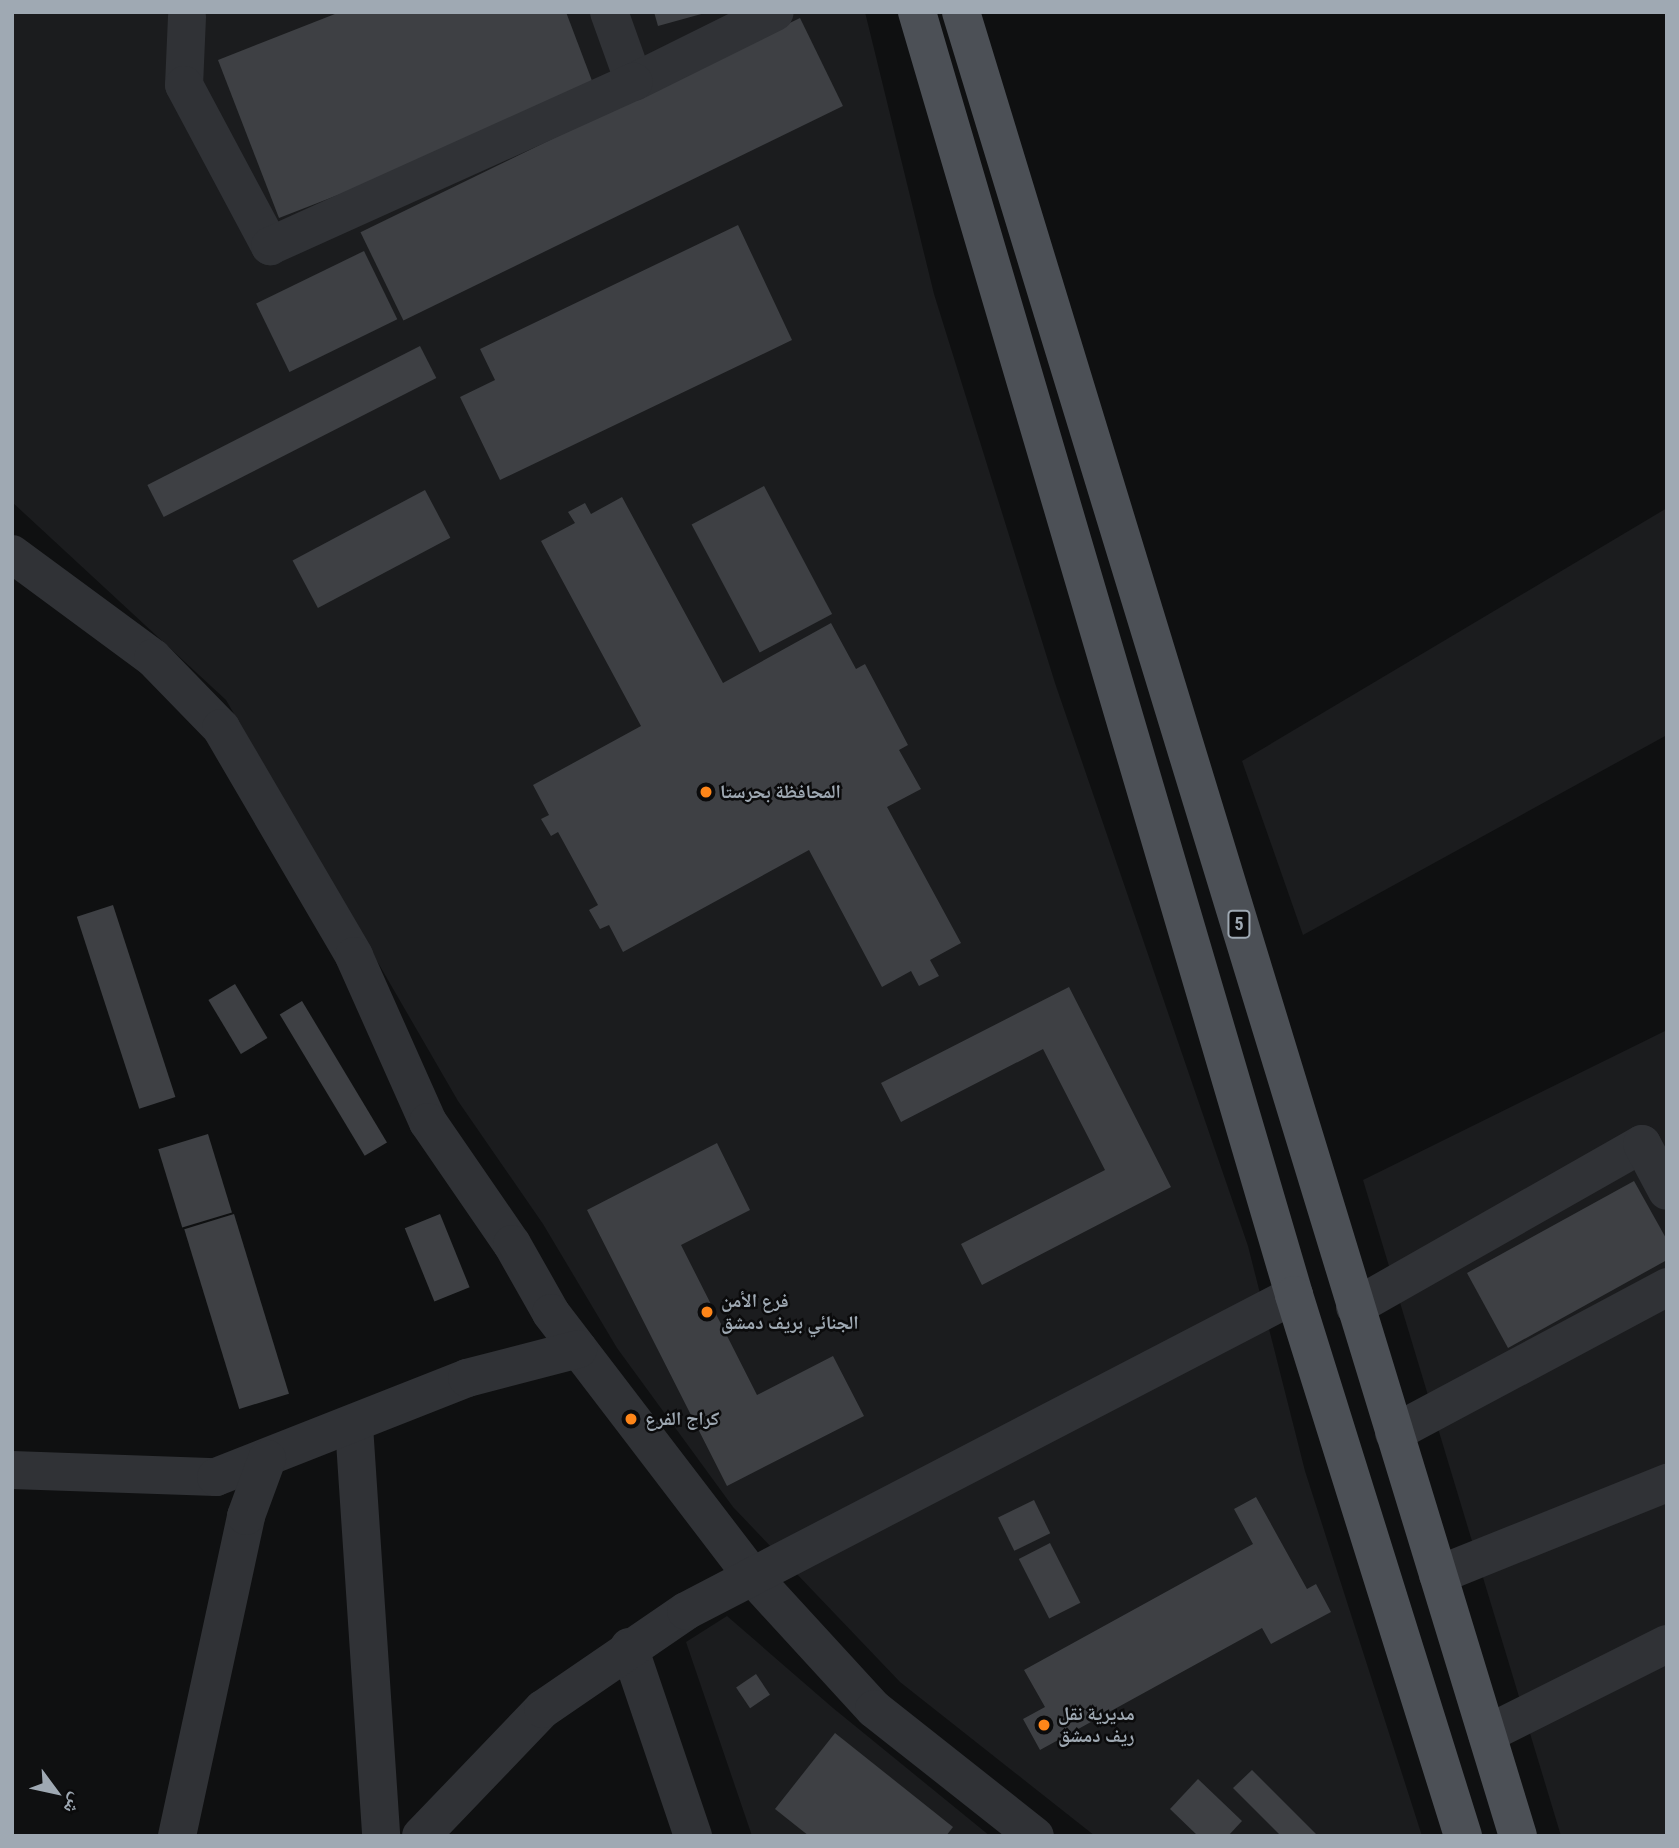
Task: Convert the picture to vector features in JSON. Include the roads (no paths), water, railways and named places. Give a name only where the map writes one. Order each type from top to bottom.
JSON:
[{"type":"main road","points":[[917,12],[1294,1295],[1463,1836]]},
{"type":"main road","name":"5","points":[[961,12],[1518,1836]]},
{"type":"street","points":[[609,12],[634,82]]},
{"type":"street","points":[[187,14],[184,85],[270,246],[634,82],[775,12]]},
{"type":"street","points":[[12,554],[153,658],[221,728],[354,956],[428,1122],[578,1349],[752,1576],[874,1709],[1035,1836]]},
{"type":"street","points":[[1355,1307],[1642,1144],[1667,1191]]},
{"type":"street","points":[[1394,1433],[1667,1287]]},
{"type":"street","points":[[421,1836],[543,1709],[629,1647],[752,1576],[1294,1295]]},
{"type":"street","points":[[12,1470],[216,1477],[354,1426],[467,1378],[578,1349]]},
{"type":"street","points":[[354,1426],[381,1836]]},
{"type":"street","points":[[177,1836],[246,1516],[267,1459]]},
{"type":"street","points":[[1438,1574],[1667,1483]]},
{"type":"street","points":[[1487,1734],[1667,1644]]},
{"type":"street","points":[[629,1647],[693,1836]]},
{"type":"place","name":"المحافظة بحرستا","points":[[706,792]]},
{"type":"place","name":"فرع الأمن الجنائي بريف دمشق","points":[[707,1312]]},
{"type":"place","name":"كراج الفرع","points":[[631,1419]]},
{"type":"place","name":"مديرية نقل ريف دمشق","points":[[1044,1725]]}]
